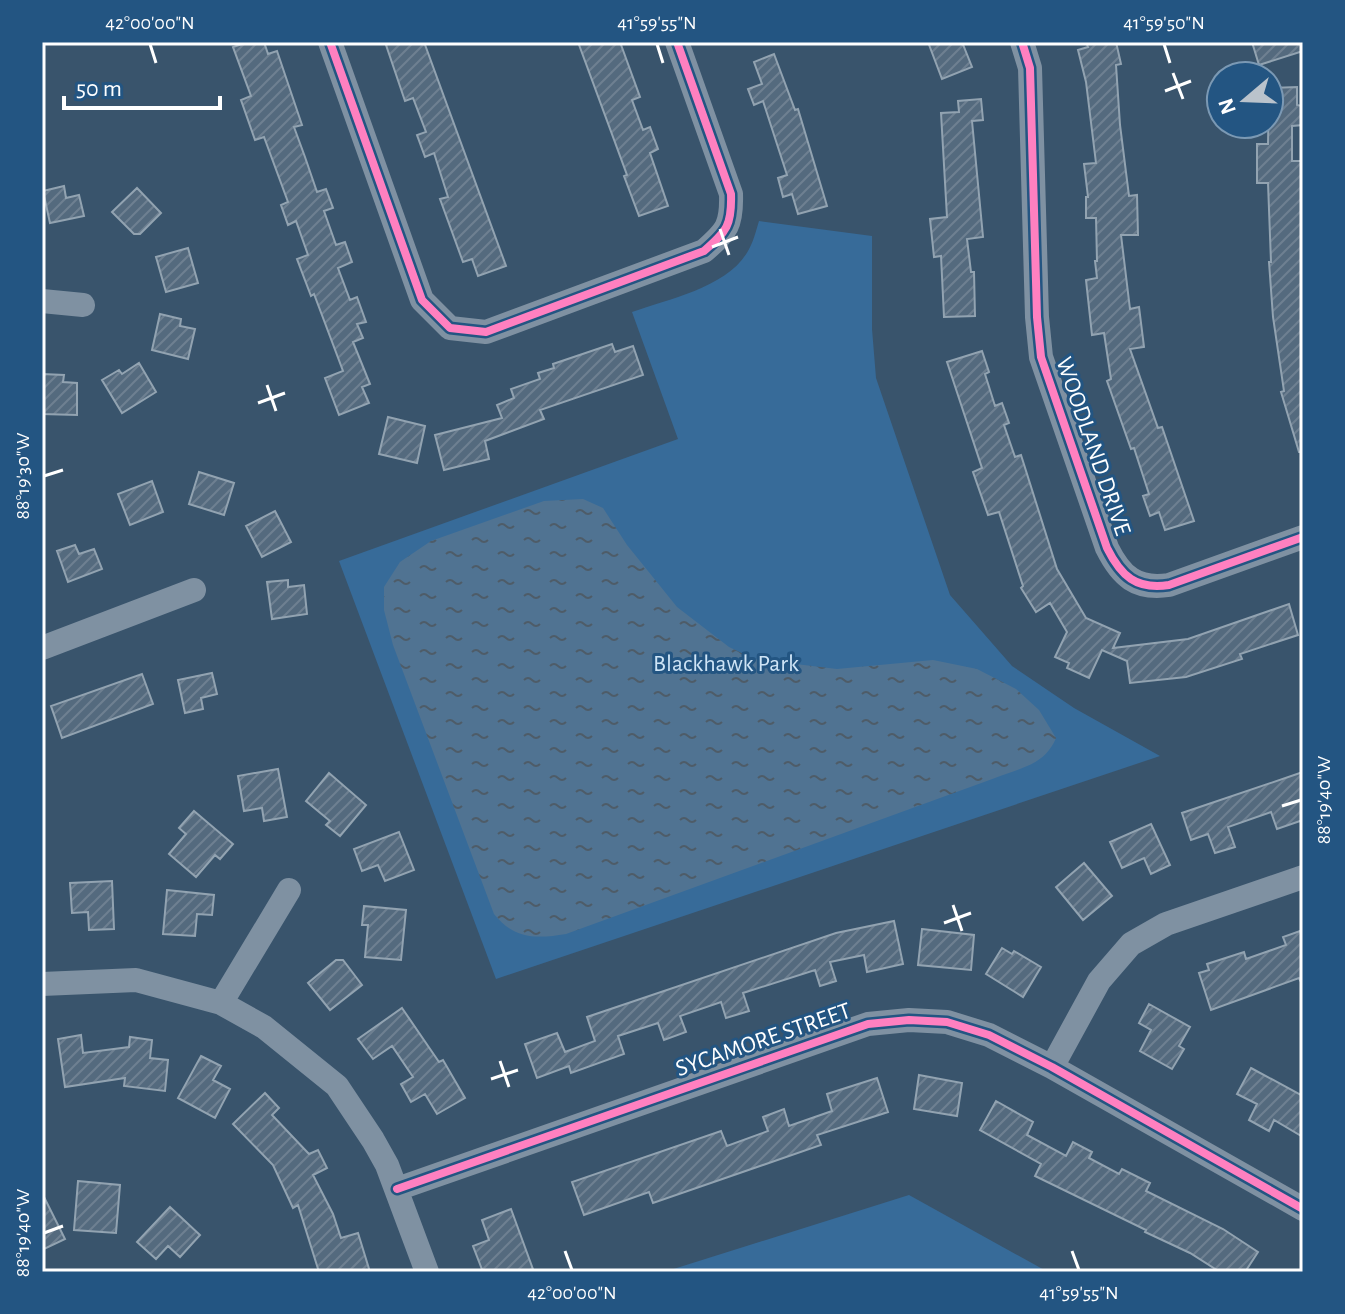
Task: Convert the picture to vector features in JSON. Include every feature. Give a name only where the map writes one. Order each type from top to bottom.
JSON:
[{"type":"street","points":[[330,42],[422,300],[450,328],[486,332],[704,251],[724,234],[732,217],[731,194],[677,42]]},
{"type":"street","name":"WOODLAND DRIVE","points":[[1022,42],[1030,68],[1037,317],[1041,357],[1116,567],[1140,584],[1154,587],[1169,585],[1303,537]]},
{"type":"street","points":[[42,301],[83,305]]},
{"type":"street","points":[[42,648],[194,590]]},
{"type":"street","points":[[1052,1067],[1099,981],[1131,944],[1166,924],[1303,877]]},
{"type":"street","points":[[221,1003],[289,890]]},
{"type":"street","points":[[42,984],[136,980],[221,1003],[264,1027],[337,1086],[380,1152],[427,1272]]},
{"type":"street","name":"SYCAMORE STREET","points":[[397,1189],[868,1024],[909,1020],[947,1022],[989,1035],[1052,1067],[1303,1209]]},
{"type":"green space","name":"Blackhawk Park","points":[[759,221],[872,236],[872,329],[876,378],[950,595],[1012,666],[1074,708],[1160,756],[496,979],[339,561],[678,439],[632,312],[696,290],[727,274],[748,251]]},
{"type":"green space","points":[[909,1195],[1048,1272],[664,1272]]},
{"type":"water","points":[[583,499],[603,508],[627,545],[677,607],[729,647],[754,659],[837,669],[933,660],[977,669],[1016,689],[1039,710],[1056,738],[1045,754],[1022,768],[566,934],[535,936],[517,933],[494,914],[393,645],[384,610],[384,587],[400,562],[431,541],[544,501]]},
{"type":"building","points":[[248,42],[264,42],[268,54],[277,51],[302,125],[294,127],[317,192],[326,189],[333,208],[324,211],[336,245],[345,242],[352,262],[338,268],[350,300],[357,297],[366,322],[357,324],[363,338],[353,342],[370,384],[362,387],[369,403],[339,415],[325,378],[343,371],[314,294],[311,296],[297,259],[308,255],[296,221],[288,225],[281,205],[288,202],[264,137],[255,140],[241,100],[251,96],[233,47]]},
{"type":"building","points":[[385,42],[424,42],[506,266],[478,276],[472,259],[463,262],[440,199],[448,197],[434,153],[425,157],[417,135],[426,132],[413,98],[405,101]]},
{"type":"building","points":[[578,42],[620,42],[640,97],[632,100],[643,130],[650,127],[658,149],[650,153],[668,206],[639,216]]},
{"type":"building","points":[[928,42],[962,42],[972,67],[942,79]]},
{"type":"building","points":[[1086,42],[1116,42],[1121,64],[1116,65],[1120,125],[1129,196],[1137,195],[1138,235],[1121,235],[1130,309],[1139,307],[1144,347],[1130,349],[1158,428],[1162,427],[1194,521],[1165,530],[1159,512],[1150,516],[1143,496],[1149,494],[1107,381],[1111,379],[1104,333],[1092,335],[1086,280],[1097,278],[1096,218],[1086,218],[1088,197],[1084,164],[1096,163],[1086,82],[1078,50],[1088,47]]},
{"type":"building","points":[[1252,42],[1303,42],[1303,51],[1275,60],[1257,60]]},
{"type":"building","points":[[774,54],[795,110],[798,109],[827,206],[798,214],[792,194],[783,197],[778,178],[787,175],[763,101],[754,105],[748,89],[762,84],[754,62]]},
{"type":"building","points":[[1285,87],[1297,87],[1297,105],[1303,106],[1303,125],[1292,126],[1292,161],[1303,161],[1303,452],[1299,452],[1281,392],[1284,391],[1269,262],[1268,183],[1257,183],[1257,144],[1285,140]]},
{"type":"building","points":[[981,99],[983,120],[972,121],[983,237],[967,239],[971,272],[974,272],[975,316],[944,317],[941,256],[934,257],[930,219],[947,217],[941,113],[959,112],[958,101]]},
{"type":"building","points":[[64,186],[66,198],[79,195],[84,216],[50,223],[43,191]]},
{"type":"building","points":[[137,188],[161,213],[140,234],[134,234],[112,212]]},
{"type":"building","points":[[188,248],[198,283],[166,292],[156,257]]},
{"type":"building","points":[[160,314],[181,319],[180,326],[195,329],[188,359],[152,350]]},
{"type":"building","points":[[612,344],[615,352],[633,346],[643,375],[540,410],[544,419],[485,441],[489,459],[444,470],[435,435],[502,418],[497,405],[514,398],[511,389],[540,379],[538,373],[554,368],[553,364]]},
{"type":"building","points":[[982,351],[995,406],[1002,403],[1009,423],[1004,425],[1015,457],[1021,455],[1057,569],[1086,618],[1120,633],[1113,648],[1188,639],[1289,604],[1298,635],[1240,654],[1242,659],[1186,677],[1130,683],[1127,661],[1102,650],[1089,678],[1067,668],[1069,663],[1055,657],[1067,632],[1050,603],[1036,612],[1021,588],[1023,586],[999,512],[988,515],[973,472],[982,468],[947,362]]},
{"type":"building","points":[[139,363],[156,392],[122,413],[102,380],[119,370],[122,374]]},
{"type":"building","points":[[42,374],[64,375],[63,382],[77,383],[77,415],[42,414]]},
{"type":"building","points":[[388,417],[425,426],[417,463],[379,454]]},
{"type":"building","points":[[199,472],[234,483],[224,515],[189,504]]},
{"type":"building","points":[[152,481],[163,512],[130,525],[118,494]]},
{"type":"building","points":[[275,511],[291,542],[262,557],[246,526]]},
{"type":"building","points":[[75,545],[79,554],[94,549],[102,569],[68,582],[57,551]]},
{"type":"building","points":[[288,580],[288,587],[304,585],[307,614],[272,619],[267,582]]},
{"type":"building","points":[[212,673],[217,694],[201,698],[203,709],[185,713],[178,680]]},
{"type":"building","points":[[142,674],[153,704],[62,738],[51,706]]},
{"type":"building","points":[[278,769],[287,817],[264,821],[262,808],[244,811],[238,776]]},
{"type":"building","points":[[1303,772],[1303,820],[1277,829],[1271,812],[1228,827],[1235,847],[1215,853],[1208,834],[1191,840],[1182,813]]},
{"type":"building","points":[[329,773],[366,805],[340,836],[326,825],[330,821],[306,801]]},
{"type":"building","points":[[194,811],[233,844],[220,859],[215,855],[196,877],[169,854],[186,834],[179,828]]},
{"type":"building","points":[[1151,824],[1170,865],[1151,874],[1144,858],[1122,868],[1110,842]]},
{"type":"building","points":[[399,832],[414,870],[385,881],[378,865],[362,871],[354,849]]},
{"type":"building","points":[[1084,863],[1112,896],[1083,920],[1056,887]]},
{"type":"building","points":[[112,881],[114,929],[89,930],[88,912],[72,913],[70,883]]},
{"type":"building","points":[[167,890],[214,895],[212,915],[197,914],[195,936],[163,934]]},
{"type":"building","points":[[364,906],[406,910],[401,960],[365,957],[368,925],[362,925]]},
{"type":"building","points":[[894,921],[903,964],[867,972],[864,955],[830,962],[836,981],[820,986],[815,970],[743,993],[749,1011],[726,1018],[721,1002],[680,1016],[686,1032],[664,1040],[658,1023],[618,1036],[624,1054],[571,1073],[569,1066],[537,1078],[525,1044],[557,1033],[565,1052],[595,1041],[587,1017],[836,933]]},
{"type":"building","points":[[922,929],[974,935],[971,970],[918,965]]},
{"type":"building","points":[[1303,930],[1303,986],[1299,978],[1211,1010],[1199,973],[1209,970],[1207,964],[1244,952],[1246,959],[1286,945],[1283,937]]},
{"type":"building","points":[[1002,948],[1012,954],[1014,951],[1041,967],[1023,997],[986,974]]},
{"type":"building","points":[[336,960],[343,960],[362,985],[330,1010],[308,983]]},
{"type":"building","points":[[1149,1004],[1190,1027],[1179,1046],[1184,1049],[1172,1069],[1140,1051],[1151,1030],[1139,1023]]},
{"type":"building","points":[[402,1008],[439,1062],[443,1060],[465,1098],[437,1114],[425,1094],[411,1102],[401,1084],[413,1077],[392,1046],[373,1059],[358,1039]]},
{"type":"building","points":[[81,1035],[83,1053],[129,1047],[130,1037],[152,1040],[150,1058],[168,1060],[165,1091],[124,1086],[125,1078],[65,1087],[58,1039]]},
{"type":"building","points":[[201,1056],[221,1066],[213,1080],[230,1089],[215,1118],[178,1098]]},
{"type":"building","points":[[1251,1068],[1303,1096],[1303,1137],[1274,1120],[1269,1131],[1249,1120],[1257,1104],[1237,1094]]},
{"type":"building","points":[[919,1075],[962,1083],[957,1116],[914,1109]]},
{"type":"building","points":[[877,1078],[888,1112],[817,1135],[821,1145],[653,1203],[649,1192],[584,1215],[572,1182],[721,1131],[727,1146],[768,1131],[763,1117],[784,1109],[789,1126],[832,1111],[827,1094]]},
{"type":"building","points":[[265,1093],[279,1108],[272,1115],[309,1154],[318,1150],[327,1168],[313,1175],[333,1214],[341,1238],[358,1233],[370,1272],[319,1272],[298,1205],[293,1208],[273,1165],[233,1124]]},
{"type":"building","points":[[996,1101],[1033,1122],[1027,1135],[1066,1156],[1073,1142],[1092,1152],[1089,1158],[1119,1174],[1122,1169],[1150,1183],[1146,1191],[1223,1229],[1258,1252],[1245,1272],[1220,1272],[1146,1230],[1035,1176],[1041,1164],[980,1130]]},
{"type":"building","points":[[78,1181],[120,1185],[116,1233],[74,1230]]},
{"type":"building","points":[[42,1193],[65,1239],[42,1250]]},
{"type":"building","points":[[170,1207],[200,1235],[180,1257],[168,1246],[156,1259],[137,1242]]},
{"type":"building","points":[[511,1209],[534,1272],[483,1272],[473,1246],[489,1240],[482,1220]]},
{"type":"cycle path","points":[[330,42],[422,300],[450,328],[486,332],[704,251],[723,232],[729,220],[731,194],[677,42]]},
{"type":"cycle path","points":[[1022,42],[1030,68],[1037,317],[1041,357],[1112,558],[1124,573],[1139,583],[1169,585],[1303,537]]},
{"type":"cycle path","points":[[397,1189],[868,1024],[909,1020],[947,1022],[989,1035],[1052,1067],[1303,1209]]}]
